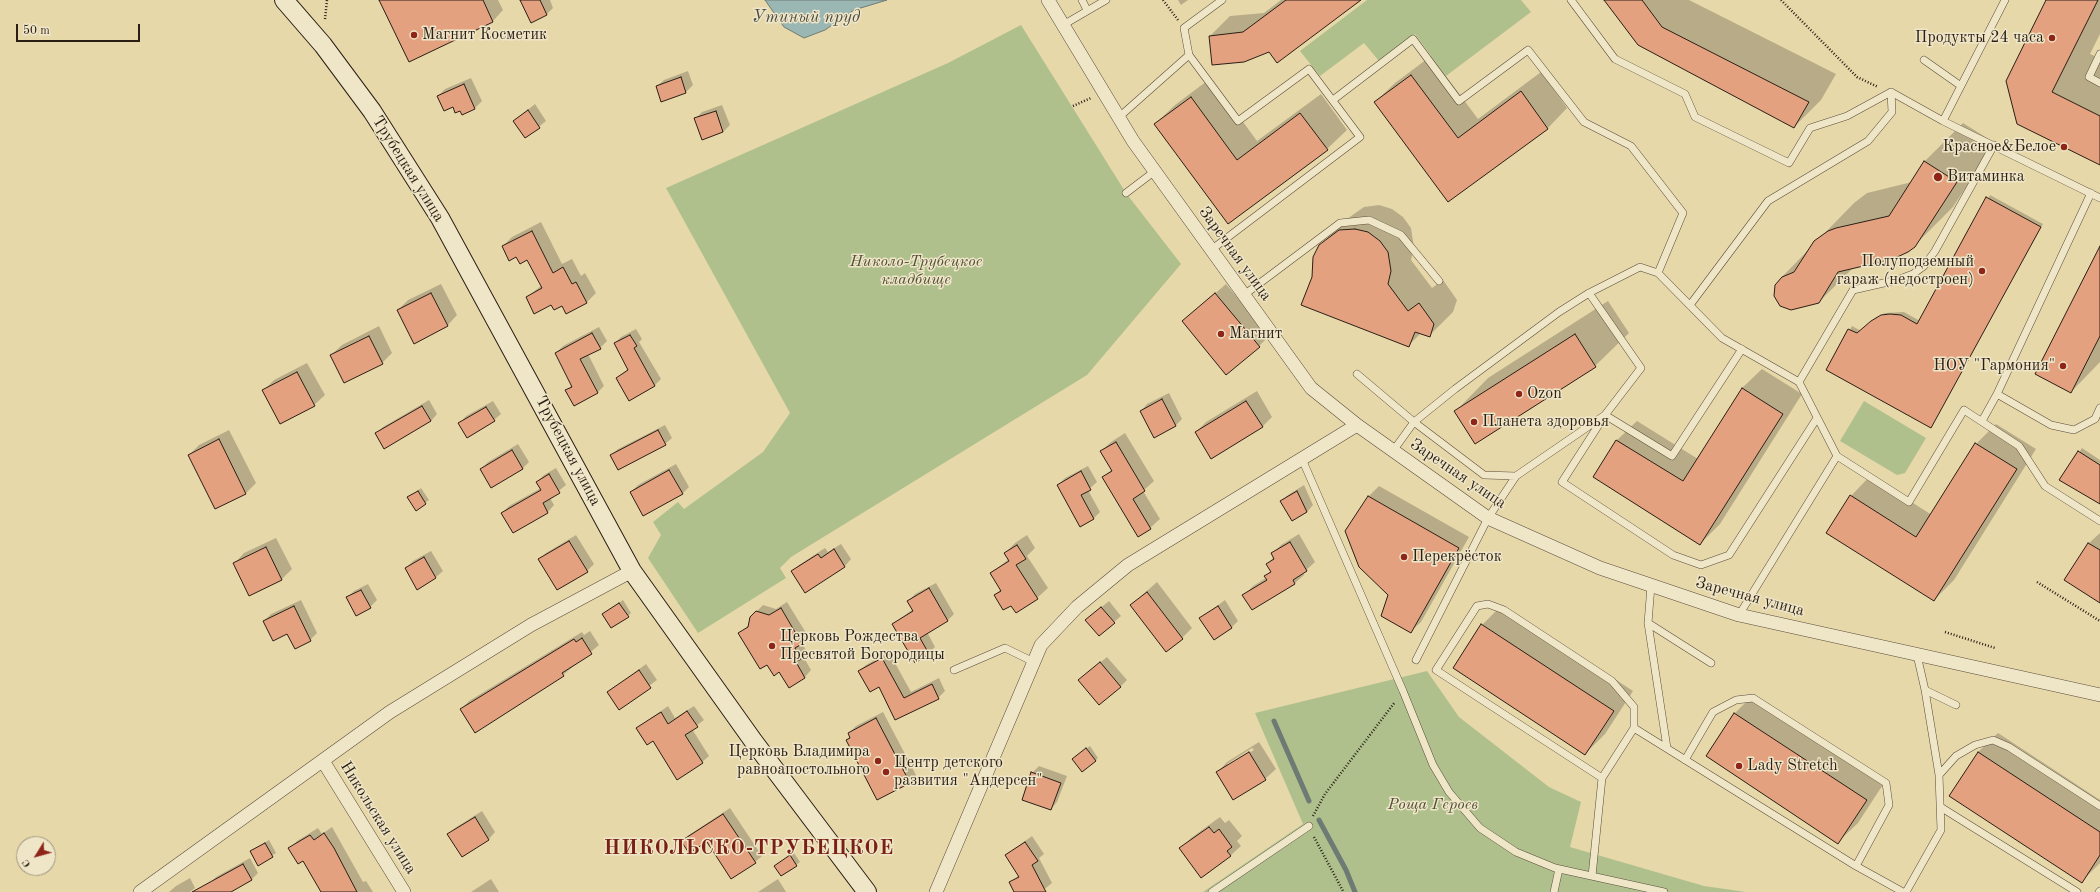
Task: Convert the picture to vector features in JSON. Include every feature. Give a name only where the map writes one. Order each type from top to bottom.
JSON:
[{"type":"main road","name":"Трубецкая улица","points":[[284,0],[323,45],[372,111],[436,212],[632,571],[746,730],[867,892]]},
{"type":"street","name":"Заречная улица","points":[[1048,0],[1118,118],[1311,388],[1357,425],[1488,518],[1600,568],[1739,615],[2100,695]]},
{"type":"street","points":[[936,892],[1041,645],[1076,606],[1128,565],[1357,425]]},
{"type":"street","points":[[140,892],[323,762],[390,712],[531,625],[632,571]]},
{"type":"street","name":"Никольская улица","points":[[323,762],[404,892]]},
{"type":"lane","points":[[1082,0],[1087,10]]},
{"type":"lane","points":[[1063,25],[1106,0]]},
{"type":"lane","points":[[1211,250],[1360,137],[1309,69],[1238,122],[1189,55],[1184,28],[1222,0]]},
{"type":"lane","points":[[1571,0],[1615,59],[1685,94],[1695,117],[1789,163],[1810,128],[1847,116],[1890,92]]},
{"type":"lane","points":[[1943,121],[2005,0]]},
{"type":"lane","points":[[1333,100],[1413,40],[1459,102],[1528,50],[1584,122],[1630,146],[1683,213],[1658,273]]},
{"type":"lane","points":[[2100,54],[2089,78],[2100,83]]},
{"type":"lane","points":[[1118,118],[1189,55]]},
{"type":"lane","points":[[1924,60],[1961,86]]},
{"type":"lane","points":[[1890,92],[1943,121],[2100,198]]},
{"type":"lane","points":[[1690,305],[1768,201],[1868,141],[1892,112],[1890,92]]},
{"type":"lane","points":[[1799,382],[1853,290],[1897,280],[1913,274],[1924,266],[1939,245],[1994,146]]},
{"type":"lane","points":[[1126,194],[1155,171]]},
{"type":"lane","points":[[1982,422],[1997,394],[2091,194]]},
{"type":"lane","points":[[1244,295],[1340,223],[1369,220],[1401,235],[1439,281]]},
{"type":"lane","points":[[1393,451],[1414,422],[1522,339],[1589,293],[1640,267],[1658,273],[1722,338],[1799,382],[1837,456],[1909,502],[1964,410],[2019,446],[2045,486],[2100,521]]},
{"type":"lane","points":[[1589,293],[1641,368],[1605,415],[1562,482],[1673,555],[1701,565],[1729,555],[1817,418]]},
{"type":"lane","points":[[1605,415],[1672,456],[1742,349]]},
{"type":"lane","points":[[1357,374],[1414,422],[1484,475],[1516,476]]},
{"type":"lane","points":[[1997,394],[2051,425],[2074,430],[2095,419],[2100,408]]},
{"type":"lane","points":[[1416,660],[1488,518],[1516,476],[1605,415]]},
{"type":"lane","points":[[1739,615],[1837,456]]},
{"type":"lane","points":[[1302,459],[1403,691],[1433,765],[1449,792],[1480,828],[1516,852],[1559,869],[1664,892]]},
{"type":"lane","points":[[1651,586],[1648,623],[1667,748]]},
{"type":"lane","points":[[1592,876],[1602,778],[1634,728],[1634,707],[1612,681],[1504,610],[1488,604],[1477,606],[1436,670],[1602,778]]},
{"type":"lane","points":[[1648,623],[1711,663]]},
{"type":"lane","points":[[954,670],[1005,648],[1034,662]]},
{"type":"lane","points":[[1634,728],[1856,866],[1904,892],[1941,830],[1942,808],[1939,775],[1925,690],[1917,655]]},
{"type":"lane","points":[[1925,690],[1956,705]]},
{"type":"lane","points":[[1685,760],[1713,712],[1736,700],[1753,698],[1886,783],[1889,804],[1856,866]]},
{"type":"lane","points":[[1939,775],[1956,756],[1975,746],[1993,740],[2009,747],[2100,806]]},
{"type":"lane","points":[[1942,808],[2077,892]]},
{"type":"lane","points":[[1212,892],[1309,826]]},
{"type":"lane","points":[[1554,892],[1559,869]]},
{"type":"path","points":[[327,0],[324,17],[327,24]]},
{"type":"path","points":[[1163,0],[1184,28]]},
{"type":"path","points":[[1781,0],[1857,77],[1890,92]]},
{"type":"path","points":[[1073,106],[1103,92]]},
{"type":"path","points":[[2037,582],[2100,622]]},
{"type":"path","points":[[1945,632],[1995,648]]},
{"type":"path","points":[[1318,808],[1325,794],[1403,691]]},
{"type":"path","points":[[1309,826],[1343,891]]},
{"type":"green space","points":[[1367,0],[1521,0],[1531,12],[1446,76],[1415,34],[1379,61],[1364,43],[1320,76],[1300,51]]},
{"type":"green space","name":"Николо-Трубецкое кладбище","points":[[1021,25],[1126,193],[1181,264],[1087,375],[791,557],[780,568],[786,578],[698,633],[648,558],[661,535],[653,522],[678,502],[684,509],[763,452],[790,413],[666,188],[948,63]]},
{"type":"green space","points":[[1864,401],[1926,438],[1905,473],[1897,475],[1840,441]]},
{"type":"green space","name":"Роща Героев","points":[[1427,671],[1459,717],[1549,787],[1581,802],[1570,847],[1704,886],[1746,892],[1203,892],[1303,824],[1255,713]]},
{"type":"water","name":"Утиный пруд","points":[[765,0],[887,0],[854,10],[825,30],[804,38],[784,27]]},
{"type":"building","points":[[379,0],[483,0],[493,22],[409,62]]},
{"type":"building","points":[[520,0],[540,0],[547,15],[531,23]]},
{"type":"building","points":[[1286,0],[1361,0],[1277,63],[1269,52],[1244,62],[1212,65],[1209,36],[1243,32]]},
{"type":"building","points":[[1604,0],[1642,0],[1662,27],[1809,102],[1794,128],[1638,45]]},
{"type":"building","points":[[2046,0],[2098,0],[2052,92],[2100,116],[2100,165],[2017,124],[2006,81]]},
{"type":"building","points":[[1411,75],[1458,138],[1521,91],[1548,129],[1448,202],[1374,102]]},
{"type":"building","points":[[681,77],[686,93],[661,102],[656,86]]},
{"type":"building","points":[[464,84],[475,109],[462,115],[460,111],[455,113],[453,107],[444,111],[437,96]]},
{"type":"building","points":[[1191,97],[1237,160],[1300,113],[1328,150],[1228,224],[1154,124]]},
{"type":"building","points":[[528,110],[540,128],[525,138],[513,121]]},
{"type":"building","points":[[716,111],[723,132],[702,140],[694,118]]},
{"type":"building","points":[[1924,161],[1957,182],[1915,247],[1893,259],[1838,272],[1819,303],[1791,310],[1780,306],[1774,296],[1775,285],[1782,277],[1794,272],[1814,241],[1828,231],[1836,228],[1889,216]]},
{"type":"building","name":"Полуподземный гараж (недостроен)","points":[[1986,197],[2041,227],[1931,428],[1826,370],[1848,329],[1857,333],[1881,315],[1890,314],[1901,315],[1917,324]]},
{"type":"building","points":[[1355,229],[1368,232],[1380,241],[1388,252],[1391,271],[1388,284],[1408,311],[1419,303],[1434,324],[1430,337],[1415,332],[1409,347],[1301,305],[1312,277],[1313,257],[1319,245],[1339,230]]},
{"type":"building","points":[[532,231],[553,273],[563,267],[572,284],[576,282],[587,303],[566,314],[562,306],[554,310],[551,305],[534,314],[526,297],[542,288],[527,260],[520,264],[516,257],[509,261],[502,246]]},
{"type":"building","points":[[2100,246],[2100,336],[2071,393],[2035,374]]},
{"type":"building","points":[[431,293],[448,326],[414,344],[397,310]]},
{"type":"building","name":"Магнит","points":[[1215,293],[1260,347],[1226,375],[1182,321]]},
{"type":"building","points":[[592,333],[601,349],[580,359],[598,393],[574,406],[565,390],[572,387],[555,353]]},
{"type":"building","points":[[1575,334],[1596,367],[1475,444],[1454,411]]},
{"type":"building","points":[[630,335],[637,346],[634,348],[655,386],[629,401],[616,378],[628,370],[614,343]]},
{"type":"building","points":[[369,336],[383,364],[344,383],[330,355]]},
{"type":"building","points":[[297,372],[315,406],[280,424],[262,390]]},
{"type":"building","points":[[1742,388],[1783,414],[1700,545],[1593,477],[1616,440],[1683,481]]},
{"type":"building","points":[[1162,399],[1176,426],[1154,438],[1140,411]]},
{"type":"building","points":[[1246,401],[1263,427],[1211,459],[1195,432]]},
{"type":"building","points":[[422,406],[431,421],[384,449],[375,433]]},
{"type":"building","points":[[486,407],[495,421],[467,438],[458,423]]},
{"type":"building","points":[[658,430],[666,445],[618,470],[610,455]]},
{"type":"building","points":[[219,439],[246,494],[215,509],[188,455]]},
{"type":"building","points":[[1116,442],[1145,491],[1133,499],[1151,529],[1138,537],[1102,477],[1112,471],[1100,451]]},
{"type":"building","points":[[1975,443],[2017,469],[1934,601],[1826,533],[1850,495],[1916,537]]},
{"type":"building","points":[[512,450],[523,469],[491,488],[480,469]]},
{"type":"building","points":[[2078,451],[2100,465],[2100,504],[2059,480]]},
{"type":"building","points":[[669,470],[683,494],[643,516],[630,492]]},
{"type":"building","points":[[1081,471],[1091,490],[1081,495],[1094,519],[1080,527],[1057,485]]},
{"type":"building","points":[[549,474],[560,493],[543,503],[548,513],[513,533],[501,513],[541,490],[536,482]]},
{"type":"building","points":[[418,491],[426,504],[416,511],[407,497]]},
{"type":"building","points":[[1297,491],[1307,512],[1292,521],[1280,501]]},
{"type":"building","name":"Перекрёсток","points":[[1368,496],[1459,548],[1411,633],[1381,616],[1388,595],[1359,567],[1345,531]]},
{"type":"building","points":[[569,541],[588,572],[557,590],[538,559]]},
{"type":"building","points":[[1290,542],[1307,571],[1293,580],[1295,584],[1252,610],[1242,595],[1267,580],[1264,576],[1271,572],[1266,564],[1274,559],[1271,553]]},
{"type":"building","points":[[2088,543],[2100,550],[2100,603],[2064,580]]},
{"type":"building","points":[[1017,545],[1026,559],[1016,565],[1038,599],[1016,613],[1011,606],[1003,610],[994,595],[1001,591],[990,573],[1009,561],[1004,553]]},
{"type":"building","points":[[266,547],[282,580],[249,596],[233,563]]},
{"type":"building","points":[[834,549],[845,567],[805,593],[791,571],[818,554],[821,558]]},
{"type":"building","points":[[424,557],[436,578],[417,590],[405,568]]},
{"type":"building","points":[[929,588],[948,621],[920,638],[929,654],[915,663],[892,624],[913,611],[907,601]]},
{"type":"building","points":[[361,590],[371,608],[356,616],[346,597]]},
{"type":"building","points":[[1147,592],[1183,639],[1166,652],[1130,605]]},
{"type":"building","points":[[619,603],[629,617],[611,628],[602,614]]},
{"type":"building","points":[[294,606],[311,641],[295,649],[287,634],[273,641],[263,621]]},
{"type":"building","points":[[1218,606],[1232,628],[1214,640],[1199,618]]},
{"type":"building","points":[[1101,607],[1115,623],[1099,636],[1085,620]]},
{"type":"building","name":"Церковь Рождества Пресвятой Богородицы","points":[[781,608],[802,644],[795,648],[801,659],[796,662],[805,678],[789,688],[779,672],[774,676],[767,665],[760,669],[738,633],[748,627],[750,617],[756,611],[769,615]]},
{"type":"building","points":[[1481,624],[1614,711],[1585,755],[1453,668]]},
{"type":"building","points":[[582,638],[592,654],[562,673],[564,676],[475,733],[460,709],[574,639],[576,642]]},
{"type":"building","points":[[882,658],[904,698],[932,684],[939,699],[895,720],[879,687],[870,692],[858,671]]},
{"type":"building","points":[[1100,662],[1121,687],[1099,705],[1078,680]]},
{"type":"building","points":[[639,670],[651,688],[619,710],[607,692]]},
{"type":"building","points":[[687,711],[698,727],[685,735],[703,763],[677,780],[653,741],[647,745],[636,728],[661,712],[668,724]]},
{"type":"building","points":[[1734,713],[1867,800],[1838,844],[1706,756]]},
{"type":"building","name":"Церковь Владимира равноапостольного","points":[[876,718],[910,783],[877,800],[846,740],[850,738],[848,733]]},
{"type":"building","points":[[1086,748],[1096,761],[1082,772],[1072,759]]},
{"type":"building","points":[[1249,752],[1266,780],[1233,800],[1216,772]]},
{"type":"building","points":[[1978,752],[2100,832],[2100,855],[2082,883],[1949,796]]},
{"type":"building","points":[[1031,772],[1061,783],[1051,810],[1022,800]]},
{"type":"building","points":[[723,814],[756,863],[731,879],[707,842],[689,853],[681,841]]},
{"type":"building","points":[[475,817],[489,840],[462,857],[447,834]]},
{"type":"building","points":[[1209,827],[1214,833],[1219,829],[1232,847],[1227,851],[1231,856],[1201,878],[1179,848]]},
{"type":"building","points":[[324,833],[334,848],[357,892],[321,892],[303,861],[298,864],[288,848],[310,835],[314,840]]},
{"type":"building","points":[[1025,842],[1038,861],[1032,865],[1046,892],[1014,892],[1009,882],[1019,877],[1005,855]]},
{"type":"building","points":[[265,843],[273,857],[258,866],[250,851]]},
{"type":"building","points":[[790,855],[797,866],[781,876],[774,866]]},
{"type":"building","points":[[243,864],[252,880],[231,892],[192,892]]},
{"type":"waterway","points":[[1274,721],[1309,801]]},
{"type":"waterway","points":[[1319,820],[1346,870],[1355,892]]},
{"type":"place","name":"Магнит Косметик","points":[[414,35]]},
{"type":"place","name":"Продукты 24 часа","points":[[2052,38]]},
{"type":"place","name":"Красное&Белое","points":[[2064,147]]},
{"type":"place","name":"Витаминка","points":[[1938,177]]},
{"type":"place","name":"Полуподземный гараж (недостроен)","points":[[1982,271]]},
{"type":"place","name":"Магнит","points":[[1221,334]]},
{"type":"place","name":"НОУ \"Гармония\"","points":[[2063,366]]},
{"type":"place","name":"Ozon","points":[[1519,394]]},
{"type":"place","name":"Планета здоровья","points":[[1474,422]]},
{"type":"place","name":"Перекрёсток","points":[[1404,557]]},
{"type":"place","name":"Церковь Рождества Пресвятой Богородицы","points":[[772,646]]},
{"type":"place","name":"Церковь Владимира равноапостольного","points":[[878,761]]},
{"type":"place","name":"Lady Stretch","points":[[1739,766]]},
{"type":"place","name":"Центр детского развития \"Андерсен\"","points":[[886,772]]},
{"type":"district","name":"НИКОЛЬСКО-ТРУБЕЦКОЕ","points":[[749,849]]}]
